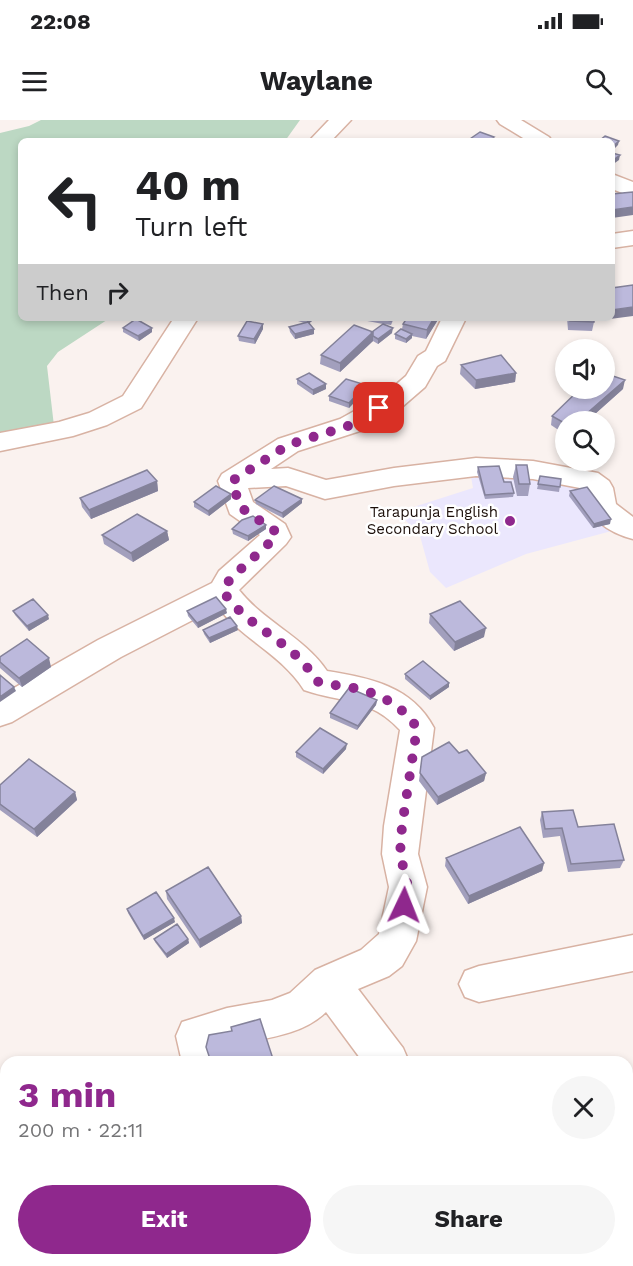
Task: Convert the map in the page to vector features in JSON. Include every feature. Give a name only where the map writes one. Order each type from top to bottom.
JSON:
[{"type":"street","points":[[322,138],[341,120]]},
{"type":"street","points":[[507,120],[537,138]]},
{"type":"street","points":[[615,182],[633,191]]},
{"type":"street","points":[[615,241],[633,238]]},
{"type":"street","points":[[0,442],[63,430],[98,418],[132,402],[184,321]]},
{"type":"street","points":[[0,713],[158,621],[223,591],[238,571],[276,537],[275,531],[240,507],[232,481],[288,445],[351,425],[394,400],[416,381],[427,361],[436,356],[453,321]]},
{"type":"street","points":[[246,472],[250,479],[288,477],[325,490],[394,477],[476,468],[532,470],[588,480],[599,488],[604,511],[617,523],[633,529]]},
{"type":"street","points":[[201,1056],[196,1036],[227,1027],[273,1020],[304,1006],[329,983],[375,963],[388,953],[397,941],[408,887],[400,854],[417,728],[410,717],[382,696],[352,687],[330,686],[316,681],[308,666],[284,644],[242,615],[223,591]]},
{"type":"street","points":[[479,984],[633,953]]},
{"type":"street","points":[[329,983],[384,1056]]},
{"type":"shaded area","name":"Tarapunja English Secondary School","points":[[469,465],[600,478],[619,529],[526,554],[446,588],[430,572],[420,536],[398,512],[473,488]]},
{"type":"green space","points":[[41,120],[300,120],[287,138],[18,138],[18,321],[105,321],[58,352],[47,366],[54,426],[44,443],[0,452],[0,133],[29,126]]},
{"type":"building","points":[[480,132],[494,137],[492,138],[471,138]]},
{"type":"building","points":[[633,192],[633,207],[615,210],[615,194]]},
{"type":"building","points":[[633,285],[633,307],[615,310],[615,288]]},
{"type":"building","points":[[133,321],[140,321],[152,328],[138,336],[123,328]]},
{"type":"building","points":[[247,321],[263,324],[254,339],[238,336]]},
{"type":"building","points":[[405,321],[432,321],[427,330],[403,324]]},
{"type":"building","points":[[308,322],[314,329],[295,334],[289,327]]},
{"type":"building","points":[[383,324],[393,328],[378,339],[373,336],[372,332]]},
{"type":"building","points":[[354,325],[373,332],[340,363],[321,355]]},
{"type":"building","points":[[401,329],[412,334],[406,339],[395,334]]},
{"type":"building","points":[[501,355],[516,373],[476,380],[461,365]]},
{"type":"building","points":[[309,373],[326,384],[313,390],[297,379]]},
{"type":"building","points":[[615,377],[625,380],[615,389]]},
{"type":"building","points":[[346,379],[366,385],[349,403],[329,396]]},
{"type":"building","points":[[570,399],[603,399],[590,411],[557,411]]},
{"type":"building","points":[[516,465],[527,465],[530,484],[519,484]]},
{"type":"building","points":[[499,466],[504,482],[511,482],[514,493],[485,495],[478,467]]},
{"type":"building","points":[[147,470],[157,481],[89,510],[80,498]]},
{"type":"building","points":[[540,476],[561,479],[560,487],[538,484]]},
{"type":"building","points":[[216,486],[231,494],[208,511],[194,502]]},
{"type":"building","points":[[274,486],[302,499],[282,513],[255,500]]},
{"type":"building","points":[[587,487],[611,519],[594,524],[570,491]]},
{"type":"building","points":[[137,514],[167,531],[131,553],[102,535]]},
{"type":"building","points":[[253,516],[266,525],[248,536],[232,529],[242,520]]},
{"type":"building","points":[[216,597],[226,609],[197,623],[187,611]]},
{"type":"building","points":[[33,599],[48,615],[27,626],[13,611]]},
{"type":"building","points":[[460,601],[486,628],[455,642],[430,614]]},
{"type":"building","points":[[230,617],[237,626],[209,638],[203,630]]},
{"type":"building","points":[[27,639],[49,658],[19,678],[0,662],[0,657]]},
{"type":"building","points":[[423,661],[449,683],[430,696],[405,674]]},
{"type":"building","points":[[0,675],[14,687],[0,697]]},
{"type":"building","points":[[349,688],[377,700],[358,726],[330,713]]},
{"type":"building","points":[[320,728],[347,744],[323,769],[296,752]]},
{"type":"building","points":[[449,742],[459,753],[467,750],[486,773],[438,797],[420,773],[422,757]]},
{"type":"building","points":[[29,759],[75,792],[34,829],[0,804],[0,785]]},
{"type":"building","points":[[573,810],[578,827],[614,824],[624,860],[571,864],[562,828],[545,829],[542,812]]},
{"type":"building","points":[[520,827],[544,863],[469,896],[446,858]]},
{"type":"building","points":[[208,867],[241,916],[199,940],[166,891]]},
{"type":"building","points":[[156,892],[174,918],[143,936],[127,909]]},
{"type":"building","points":[[177,924],[188,939],[166,954],[154,939]]},
{"type":"building","points":[[260,1019],[272,1056],[209,1056],[206,1047],[209,1035],[232,1031],[231,1027]]},
{"type":"place","name":"Tarapunja English Secondary School","points":[[510,521]]},
{"type":"route","points":[[379,408],[351,425],[288,445],[232,481],[240,507],[275,531],[276,537],[230,579],[223,591],[242,615],[284,644],[308,666],[316,681],[330,686],[352,687],[382,696],[410,717],[417,728],[402,826],[400,854],[408,887],[404,905]]}]
